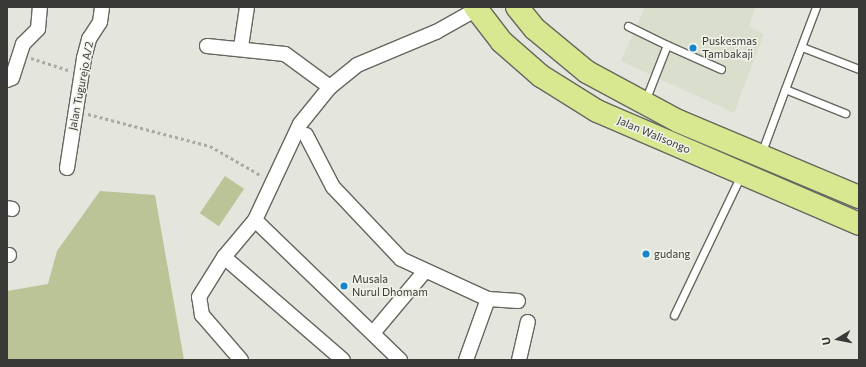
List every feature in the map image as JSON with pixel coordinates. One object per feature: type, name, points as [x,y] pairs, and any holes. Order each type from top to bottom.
[{"type":"highway","name":"Jalan Walisongo","points":[[517,7],[534,29],[587,72],[678,121],[859,198]]},
{"type":"highway","name":"Jalan Walisongo","points":[[476,8],[502,42],[541,76],[597,111],[859,224]]},
{"type":"street","points":[[9,79],[19,52],[38,29],[40,7]]},
{"type":"street","name":"Jalan Tugurejo A/2","points":[[67,168],[89,39],[100,22],[102,7]]},
{"type":"street","points":[[241,47],[247,7]]},
{"type":"street","points":[[241,360],[209,325],[198,301],[224,257],[255,220],[300,124],[330,87],[357,65],[436,32],[476,8]]},
{"type":"street","points":[[207,46],[241,47],[286,54],[330,87]]},
{"type":"street","points":[[306,135],[333,187],[376,236],[401,259],[488,299],[518,301]]},
{"type":"street","points":[[255,220],[400,360]]},
{"type":"street","points":[[224,257],[343,360]]},
{"type":"street","points":[[373,333],[425,271]]},
{"type":"street","points":[[466,360],[488,299]]},
{"type":"street","points":[[520,360],[528,322]]},
{"type":"lane","points":[[760,156],[802,48],[816,7]]},
{"type":"lane","points":[[628,26],[721,69]]},
{"type":"lane","points":[[644,103],[667,45]]},
{"type":"lane","points":[[802,48],[859,69]]},
{"type":"lane","points":[[786,89],[845,112]]},
{"type":"lane","points":[[674,315],[742,173]]},
{"type":"path","points":[[19,52],[82,74]]},
{"type":"path","points":[[76,110],[210,146],[272,183]]},
{"type":"shaded area","name":"Puskesmas Tambakaji","points":[[645,7],[755,7],[749,27],[764,34],[734,113],[621,61]]},
{"type":"green space","points":[[225,176],[244,189],[219,226],[200,213]]},
{"type":"green space","points":[[100,191],[155,195],[184,360],[7,360],[7,291],[48,284],[57,251]]},
{"type":"place","name":"Puskesmas Tambakaji","points":[[693,48]]},
{"type":"place","name":"gudang","points":[[646,254]]},
{"type":"place","name":"Musala Nurul Dhomam","points":[[344,286]]}]
